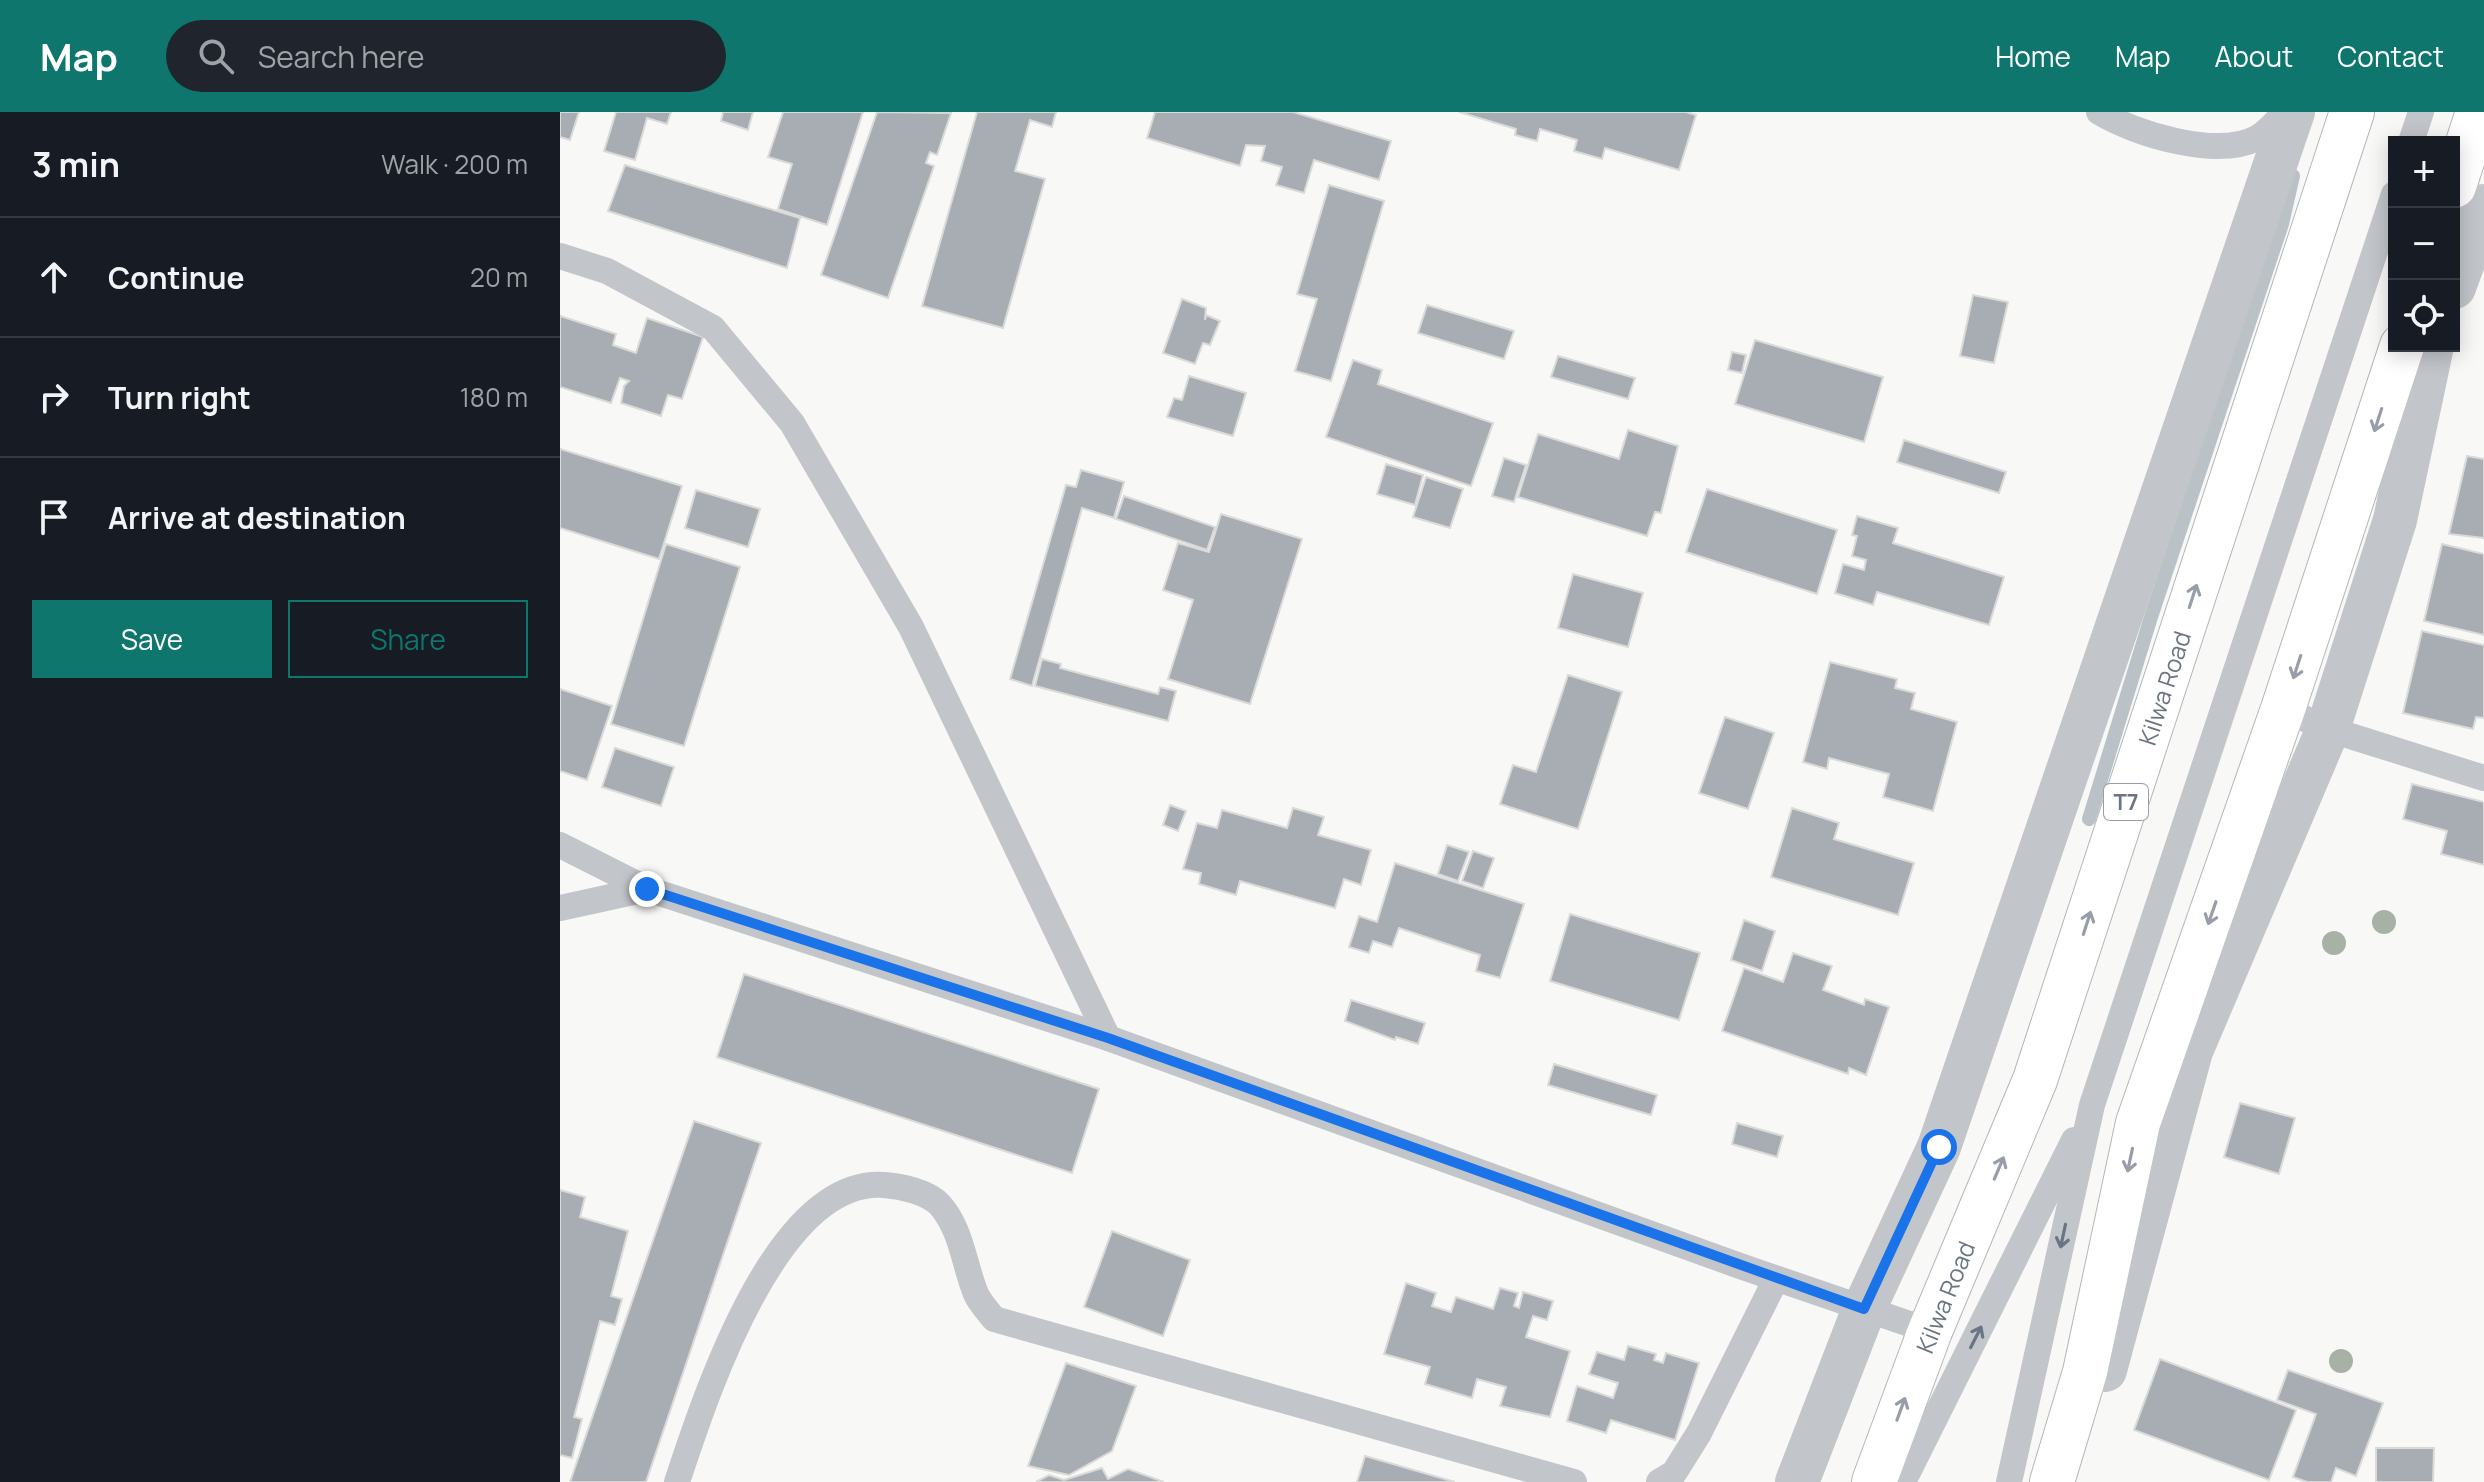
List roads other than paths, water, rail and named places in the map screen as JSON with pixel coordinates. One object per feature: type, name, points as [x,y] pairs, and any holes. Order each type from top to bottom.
[{"type":"highway","name":"Kilwa Road","points":[[1874,1482],[1930,1331],[2035,1080],[2352,112]]},
{"type":"highway","points":[[2460,168],[2478,112]]},
{"type":"highway","points":[[2052,1482],[2085,1372],[2138,1123],[2283,709],[2400,352]]},
{"type":"street","points":[[1797,1482],[1864,1309],[1939,1147],[2293,112]]},
{"type":"street","points":[[2457,280],[2484,206]]},
{"type":"street","points":[[2074,1482],[2191,1051],[2328,729],[2395,520],[2431,352]]},
{"type":"lane","points":[[2099,112],[2112,120],[2175,141],[2217,147],[2257,138],[2286,112]]},
{"type":"lane","points":[[2413,136],[2421,112]]},
{"type":"lane","points":[[2009,1482],[2092,1105],[2389,208]]},
{"type":"lane","points":[[560,256],[607,271],[713,328],[792,423],[911,627],[1108,1038]]},
{"type":"lane","points":[[2283,709],[2328,729],[2484,778]]},
{"type":"lane","points":[[560,845],[647,889],[1108,1038],[1776,1279],[1930,1331]]},
{"type":"lane","points":[[560,908],[647,889]]},
{"type":"lane","points":[[1903,1482],[2092,1105]]},
{"type":"lane","points":[[677,1482],[715,1371],[748,1300],[793,1233],[841,1193],[869,1184],[902,1186],[938,1203],[956,1230],[977,1297],[994,1319],[1574,1482]]},
{"type":"lane","points":[[1659,1482],[1674,1473],[1699,1433],[1776,1279]]},
{"type":"waterway","points":[[2089,819],[2151,617],[2282,224],[2293,176]]}]
